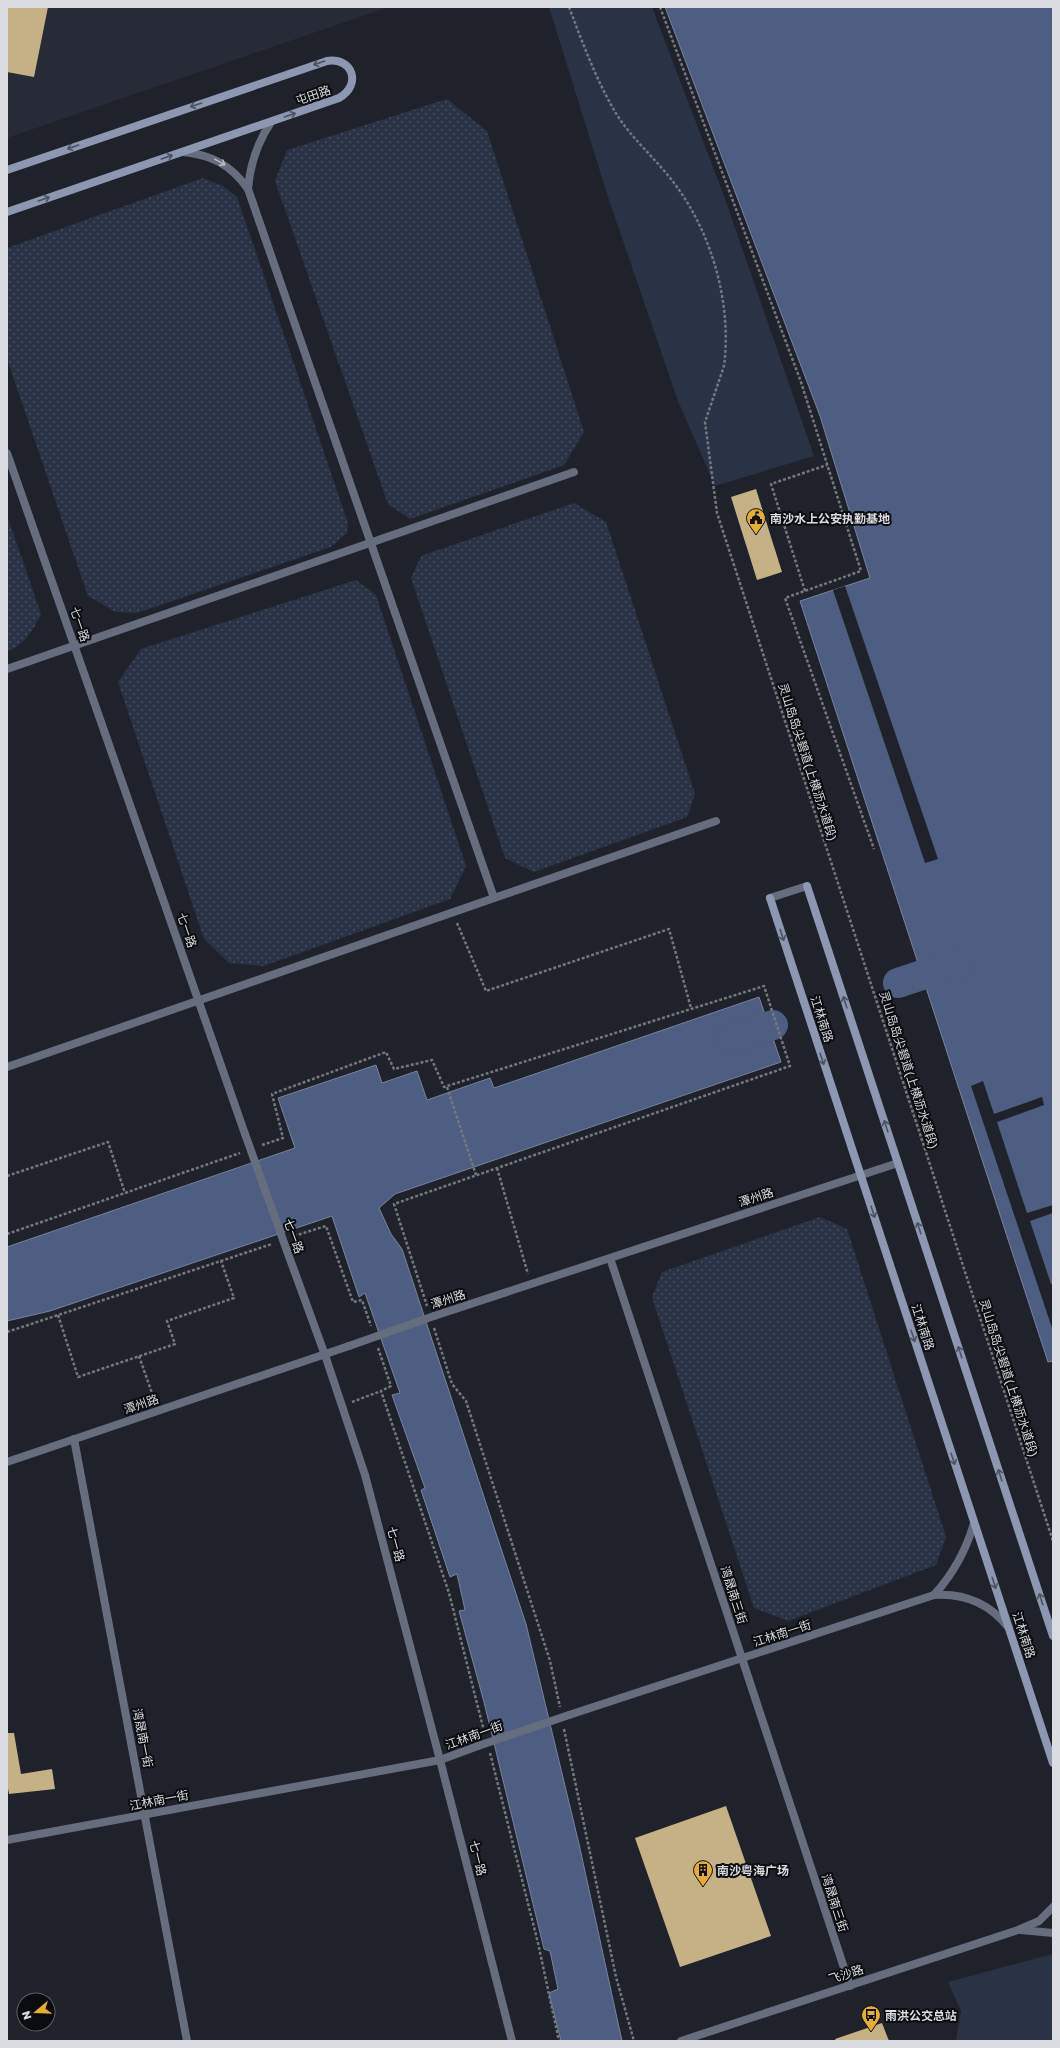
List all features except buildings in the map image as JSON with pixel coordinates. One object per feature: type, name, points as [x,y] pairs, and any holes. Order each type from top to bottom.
[{"type":"main road","name":"屯田路","points":[[7,170],[327,61],[334,60],[342,62],[348,67],[353,81],[351,88],[346,94],[271,122],[7,212]]},
{"type":"main road","points":[[807,886],[1053,1636]]},
{"type":"main road","name":"江林南路","points":[[770,898],[1053,1763]]},
{"type":"street","points":[[248,189],[254,154],[271,122]]},
{"type":"street","points":[[183,152],[199,153],[214,158],[239,176],[248,189],[494,898]]},
{"type":"street","name":"七一路","points":[[7,453],[245,1134],[325,1354],[365,1475],[512,2041]]},
{"type":"street","points":[[7,669],[574,472]]},
{"type":"street","points":[[7,1067],[716,821]]},
{"type":"street","points":[[770,898],[807,886]]},
{"type":"street","name":"潭州路","points":[[7,1462],[325,1354],[433,1320],[531,1284],[898,1163]]},
{"type":"street","name":"湾晟南三街","points":[[610,1258],[850,1986]]},
{"type":"street","name":"湾晟南一街","points":[[74,1439],[187,2041]]},
{"type":"street","points":[[934,1595],[955,1569],[970,1539],[974,1522]]},
{"type":"street","points":[[934,1595],[960,1596],[973,1599],[993,1611],[1009,1628]]},
{"type":"street","name":"江林南一街","points":[[7,1840],[440,1760],[565,1715],[742,1659],[934,1595]]},
{"type":"street","name":"飞沙路","points":[[681,2041],[1018,1930],[1039,1921],[1053,1907]]},
{"type":"street","points":[[1018,1930],[1053,1933]]},
{"type":"path","name":"灵山岛岛尖碧道(上横沥水道段)","points":[[569,7],[592,66],[618,116],[675,183],[697,220],[719,276],[726,330],[725,358],[724,366],[705,422],[717,513],[1053,1541]]},
{"type":"path","points":[[660,7],[802,382],[861,572],[785,598],[874,849]]},
{"type":"path","points":[[805,591],[771,484],[828,465]]},
{"type":"path","points":[[453,912],[486,991],[669,929],[692,1008]]},
{"type":"path","points":[[260,1146],[283,1138],[272,1094],[386,1052],[394,1070],[432,1060],[444,1087],[764,986],[790,1066],[394,1204],[428,1309]]},
{"type":"path","points":[[447,1086],[476,1175]]},
{"type":"path","points":[[7,1176],[108,1142],[125,1193]]},
{"type":"path","points":[[7,1234],[245,1151]]},
{"type":"path","points":[[497,1168],[531,1284]]},
{"type":"path","points":[[58,1315],[78,1377],[175,1344],[167,1321],[234,1298],[222,1261]]},
{"type":"path","points":[[433,1320],[452,1384],[466,1401],[550,1661],[565,1715]]},
{"type":"path","points":[[139,1356],[158,1411]]},
{"type":"path","points":[[342,1405],[381,1391]]},
{"type":"path","points":[[563,1723],[616,1976],[634,2041]]},
{"type":"shaded area","points":[[7,7],[389,7],[7,138]]},
{"type":"shaded area","points":[[549,7],[652,7],[724,196],[814,456],[715,486],[678,401],[609,200]]},
{"type":"shaded area","points":[[447,99],[487,131],[584,432],[564,465],[410,519],[388,504],[275,181],[287,150]]},
{"type":"shaded area","points":[[203,178],[223,186],[237,197],[348,523],[347,533],[331,547],[137,613],[116,612],[88,596],[7,359],[7,248]]},
{"type":"shaded area","points":[[574,503],[606,522],[695,794],[687,817],[534,872],[505,858],[411,578],[421,556]]},
{"type":"shaded area","points":[[7,515],[41,614],[24,641],[7,651]]},
{"type":"shaded area","points":[[356,580],[376,595],[466,866],[450,899],[264,966],[229,963],[204,939],[118,682],[141,649]]},
{"type":"shaded area","points":[[820,1217],[847,1229],[946,1537],[936,1565],[788,1621],[754,1608],[652,1297],[662,1272]]},
{"type":"shaded area","points":[[1053,1954],[1053,2041],[956,2041],[961,2011],[948,1982]]},
{"type":"water","points":[[665,7],[1053,7],[1053,1361],[1048,1362],[800,601],[870,578],[820,416]]},
{"type":"water","points":[[759,997],[781,1062],[395,1194],[379,1208],[391,1234],[402,1249],[526,1624],[579,1844],[622,2041],[561,2041],[549,1993],[558,1989],[550,1951],[544,1949],[484,1702],[459,1611],[465,1610],[457,1574],[450,1577],[421,1490],[425,1488],[392,1395],[400,1393],[365,1293],[359,1297],[332,1216],[50,1311],[7,1321],[7,1247],[295,1148],[278,1098],[376,1065],[382,1083],[417,1071],[427,1100],[490,1078],[494,1088]]},
{"type":"pier","points":[[845,586],[938,859],[925,863],[833,590]]},
{"type":"pier","points":[[983,1081],[994,1114],[1042,1097],[1044,1105],[997,1122],[1027,1213],[1053,1205],[1053,1213],[1030,1221],[1051,1284],[1053,1284],[1053,1331],[971,1086]]},
{"type":"waterway","points":[[898,983],[961,962]]},
{"type":"waterway","points":[[730,1039],[773,1025]]},
{"type":"place","name":"南沙水上公安执勤基地","points":[[756,535]]},
{"type":"place","name":"南沙粤海广场","points":[[703,1887]]},
{"type":"place","name":"雨洪公交总站","points":[[871,2032]]}]
